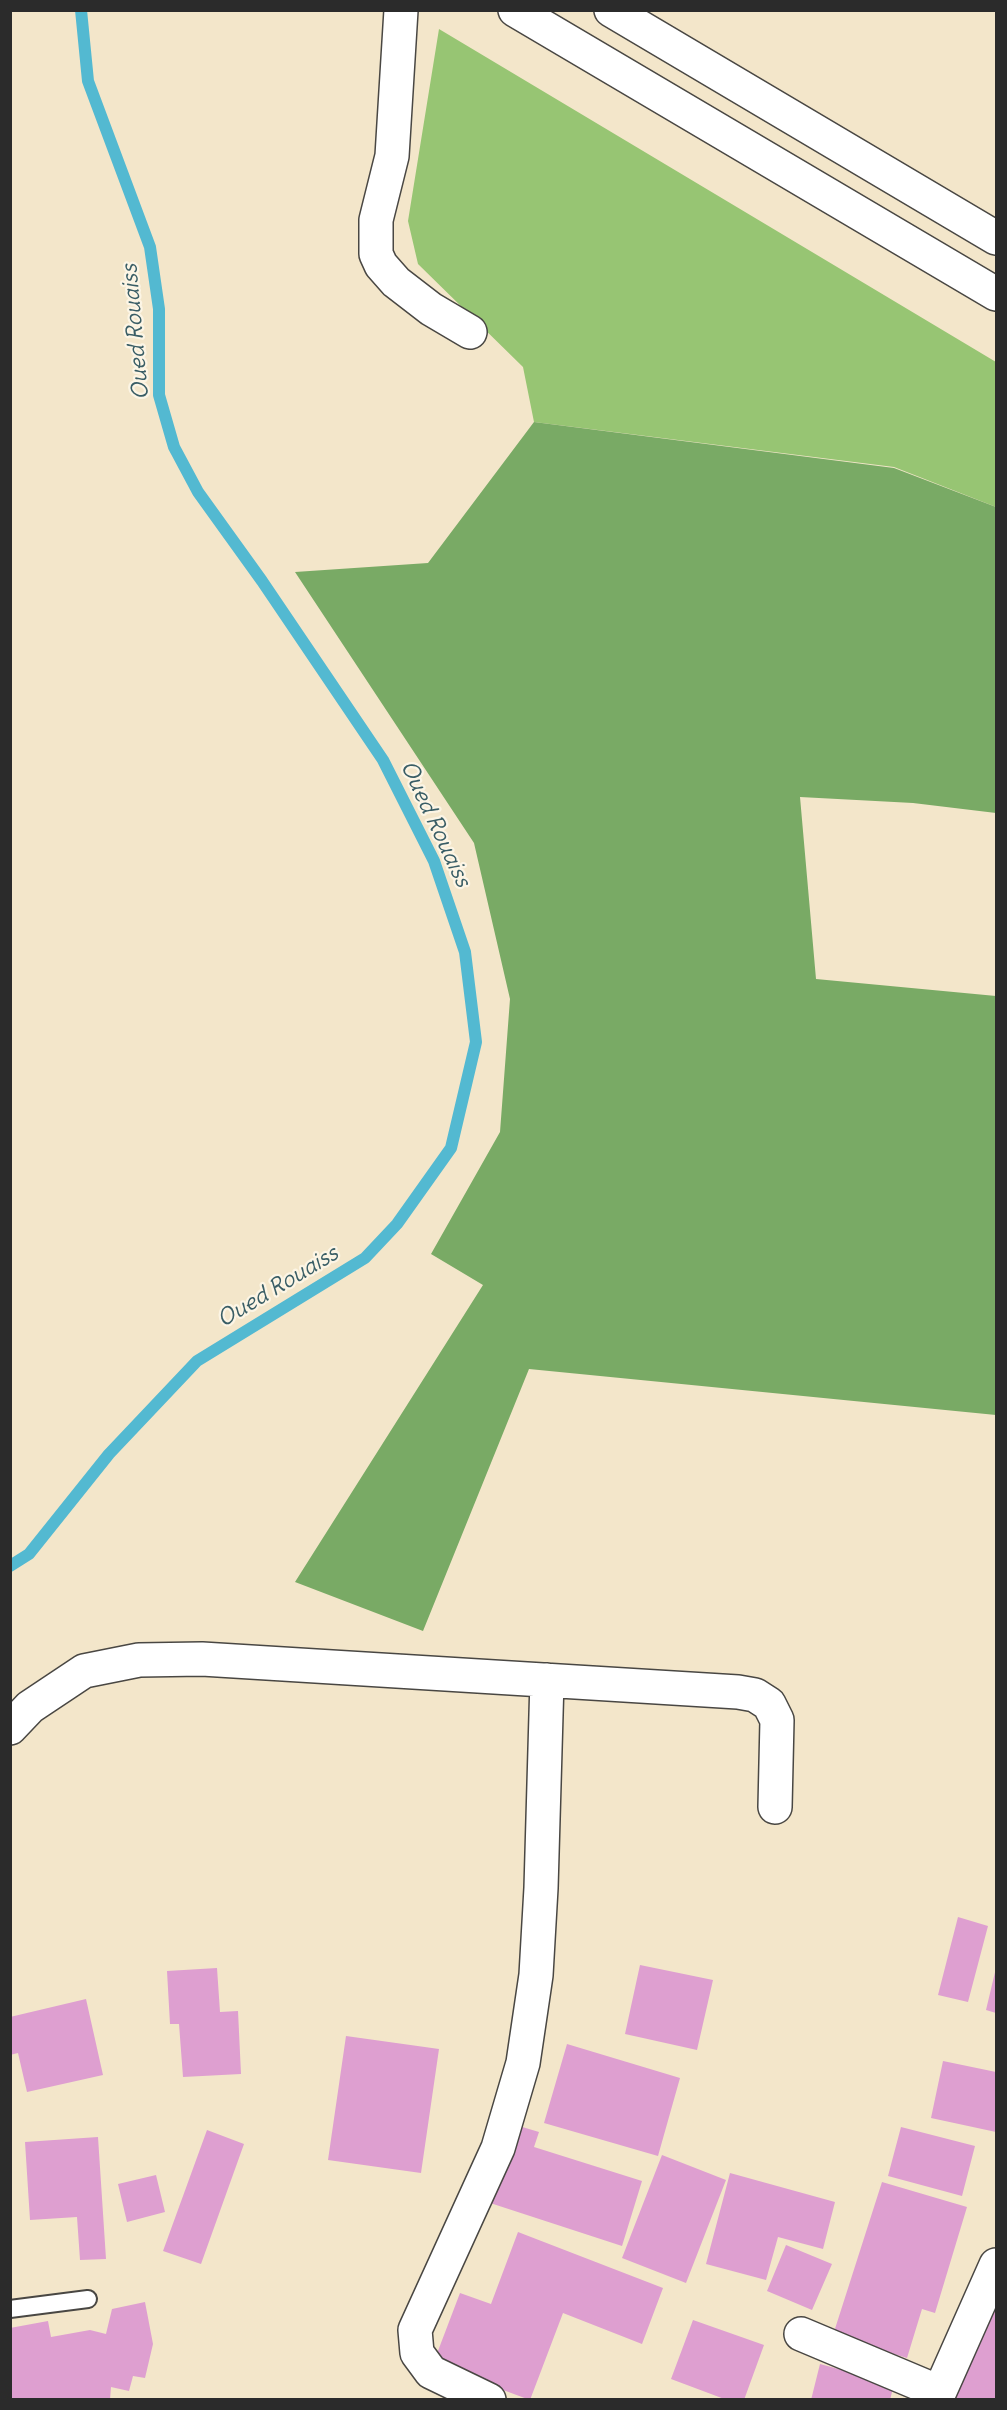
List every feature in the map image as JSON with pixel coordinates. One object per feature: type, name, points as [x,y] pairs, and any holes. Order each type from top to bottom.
[{"type":"main road","points":[[401,10],[392,156],[376,220],[376,254],[396,282],[431,309],[470,332]]},
{"type":"main road","points":[[515,10],[996,294]]},
{"type":"main road","points":[[611,10],[996,238]]},
{"type":"main road","points":[[10,1728],[30,1707],[84,1671],[139,1660],[202,1659],[755,1695],[769,1704],[777,1720],[775,1807]]},
{"type":"main road","points":[[489,2400],[431,2372],[417,2354],[415,2330],[498,2148],[523,2063],[536,1975],[542,1888],[547,1680]]},
{"type":"main road","points":[[801,2334],[937,2396],[996,2265]]},
{"type":"lane","points":[[10,2309],[88,2299]]},
{"type":"green space","points":[[439,29],[996,362],[996,507],[894,467],[534,422],[523,367],[418,264],[408,221]]},
{"type":"green space","points":[[534,422],[894,468],[996,507],[996,813],[913,803],[800,797],[816,979],[996,996],[996,1415],[529,1369],[423,1631],[295,1582],[483,1285],[431,1254],[500,1132],[510,999],[474,843],[295,572],[428,563]]},
{"type":"building","points":[[958,1917],[988,1926],[968,2002],[938,1995]]},
{"type":"building","points":[[640,1965],[713,1980],[697,2050],[625,2034]]},
{"type":"building","points":[[217,1968],[220,2012],[238,2011],[241,2074],[183,2077],[179,2024],[170,2024],[167,1971]]},
{"type":"building","points":[[996,1968],[996,2013],[986,2010]]},
{"type":"building","points":[[86,1999],[103,2075],[27,2092],[18,2053],[10,2055],[10,2017]]},
{"type":"building","points":[[346,2036],[439,2049],[421,2173],[328,2160]]},
{"type":"building","points":[[567,2044],[680,2078],[658,2156],[544,2123]]},
{"type":"building","points":[[943,2061],[996,2072],[996,2132],[931,2118]]},
{"type":"building","points":[[509,2123],[539,2132],[534,2147],[642,2181],[622,2246],[484,2201]]},
{"type":"building","points":[[901,2127],[975,2146],[962,2196],[888,2176]]},
{"type":"building","points":[[207,2130],[244,2144],[201,2264],[163,2251]]},
{"type":"building","points":[[98,2137],[106,2259],[80,2260],[77,2217],[30,2220],[25,2142]]},
{"type":"building","points":[[662,2155],[726,2180],[686,2283],[622,2258]]},
{"type":"building","points":[[730,2173],[835,2202],[823,2249],[778,2237],[766,2280],[706,2264]]},
{"type":"building","points":[[156,2175],[165,2212],[127,2222],[118,2184]]},
{"type":"building","points":[[882,2182],[967,2207],[935,2313],[922,2309],[907,2358],[833,2335]]},
{"type":"building","points":[[518,2232],[663,2288],[642,2344],[563,2313],[530,2400],[433,2364],[460,2293],[491,2304]]},
{"type":"building","points":[[786,2245],[832,2264],[812,2310],[767,2291]]},
{"type":"building","points":[[996,2277],[996,2400],[947,2400]]},
{"type":"building","points":[[145,2302],[153,2344],[145,2378],[133,2376],[129,2391],[111,2387],[110,2400],[10,2400],[10,2328],[48,2321],[51,2337],[90,2330],[106,2334],[112,2309]]},
{"type":"building","points":[[693,2320],[764,2345],[744,2400],[727,2400],[671,2379]]},
{"type":"building","points":[[820,2364],[894,2384],[890,2400],[811,2400]]},
{"type":"waterway","name":"Oued Rouaiss","points":[[10,1566],[29,1554],[109,1454],[197,1361],[365,1258],[397,1224],[451,1148],[476,1042],[465,952],[434,861],[383,760],[262,581],[198,492],[174,447],[159,395],[159,309],[150,247],[88,81],[81,10]]}]
